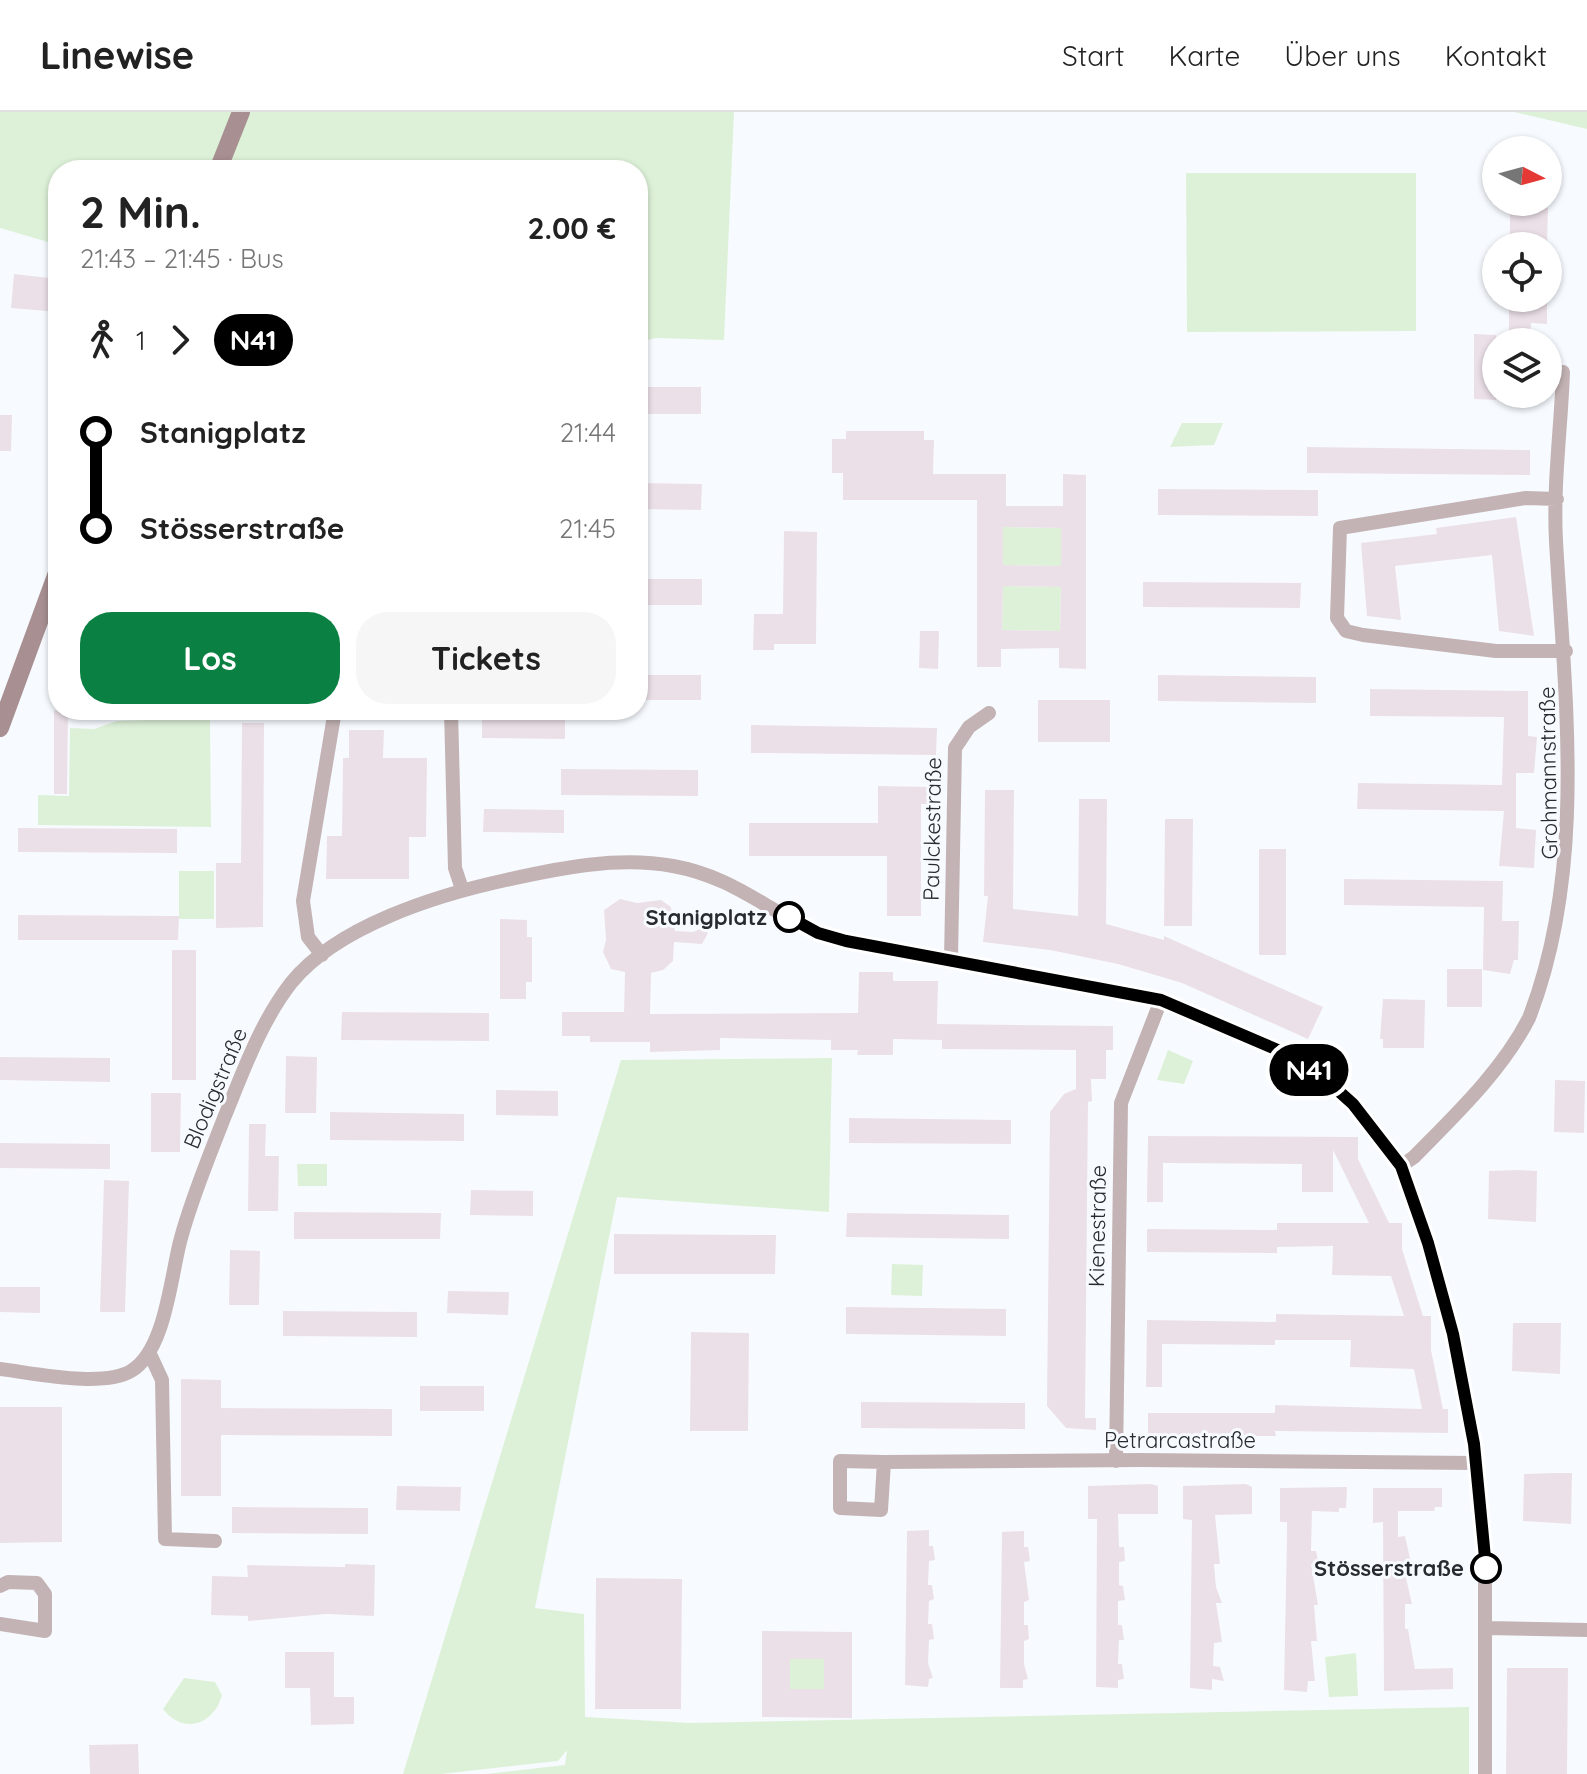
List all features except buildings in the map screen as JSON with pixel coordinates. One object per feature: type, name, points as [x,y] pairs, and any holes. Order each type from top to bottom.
[{"type":"main road","points":[[222,160],[241,112]]},
{"type":"main road","points":[[0,728],[48,597]]},
{"type":"street","name":"Grohmannstraße","points":[[1401,1166],[1414,1157],[1495,1067],[1527,1022],[1557,946],[1572,868],[1573,791],[1566,651],[1556,540],[1563,372]]},
{"type":"street","points":[[1557,499],[1526,498],[1340,528],[1337,618],[1346,631],[1363,635],[1496,651],[1566,651]]},
{"type":"street","name":"Paulckestraße","points":[[951,959],[955,748],[969,727],[989,713]]},
{"type":"street","points":[[322,955],[308,937],[303,901],[333,720]]},
{"type":"street","points":[[451,720],[455,868],[462,889]]},
{"type":"street","name":"Blodigstraße","points":[[149,1352],[167,1304],[181,1237],[253,1045],[290,985],[322,955],[382,920],[431,898],[462,889],[567,869],[640,862],[704,873],[746,891],[818,933],[951,959]]},
{"type":"street","points":[[951,959],[1161,1000],[1280,1051],[1333,1086],[1370,1123],[1401,1166],[1428,1243],[1453,1334],[1476,1463],[1485,1547],[1485,1774]]},
{"type":"street","name":"Kienestraße","points":[[1116,1461],[1121,1103],[1161,1000]]},
{"type":"street","points":[[0,1369],[114,1378],[134,1370],[149,1352],[162,1380],[165,1539],[215,1541]]},
{"type":"street","name":"Petrarcastraße","points":[[884,1462],[881,1510],[840,1508],[840,1461],[1476,1463]]},
{"type":"street","points":[[0,1586],[8,1582],[37,1583],[45,1594],[45,1631],[0,1624]]},
{"type":"street","points":[[1486,1628],[1587,1630]]},
{"type":"green space","points":[[0,112],[734,112],[724,340],[648,340],[648,160],[48,160],[48,242],[0,228]]},
{"type":"green space","points":[[1514,112],[1587,112],[1587,129]]},
{"type":"green space","points":[[1186,173],[1416,173],[1416,331],[1187,332]]},
{"type":"green space","points":[[1182,423],[1223,423],[1214,445],[1170,447]]},
{"type":"green space","points":[[1003,527],[1061,528],[1061,566],[1003,565]]},
{"type":"green space","points":[[1003,586],[1061,587],[1060,631],[1002,630]]},
{"type":"green space","points":[[210,720],[211,827],[38,825],[38,795],[69,796],[70,728],[94,729],[117,721]]},
{"type":"green space","points":[[179,871],[214,871],[214,919],[179,919]]},
{"type":"green space","points":[[1168,1050],[1193,1061],[1184,1084],[1157,1080]]},
{"type":"green space","points":[[832,1058],[829,1212],[617,1197],[535,1608],[584,1614],[585,1717],[691,1723],[1469,1707],[1469,1774],[486,1774],[565,1765],[567,1750],[558,1761],[441,1774],[403,1774],[621,1060]]},
{"type":"green space","points":[[297,1164],[327,1164],[327,1186],[298,1186]]},
{"type":"green space","points":[[892,1264],[923,1265],[922,1296],[891,1295]]},
{"type":"green space","points":[[1356,1653],[1358,1696],[1329,1697],[1325,1657]]},
{"type":"green space","points":[[790,1659],[824,1659],[824,1689],[790,1689]]},
{"type":"green space","points":[[184,1678],[215,1682],[222,1695],[212,1714],[197,1723],[180,1722],[163,1709]]},
{"type":"bus line","name":"N41","points":[[789,917],[818,933],[846,941],[1110,987],[1161,1000],[1280,1051],[1333,1086],[1353,1104],[1401,1166],[1428,1243],[1453,1334],[1474,1444],[1486,1568]]},
{"type":"place","name":"Stanigplatz","points":[[789,917]]},
{"type":"place","name":"Stösserstraße","points":[[1486,1568]]}]
